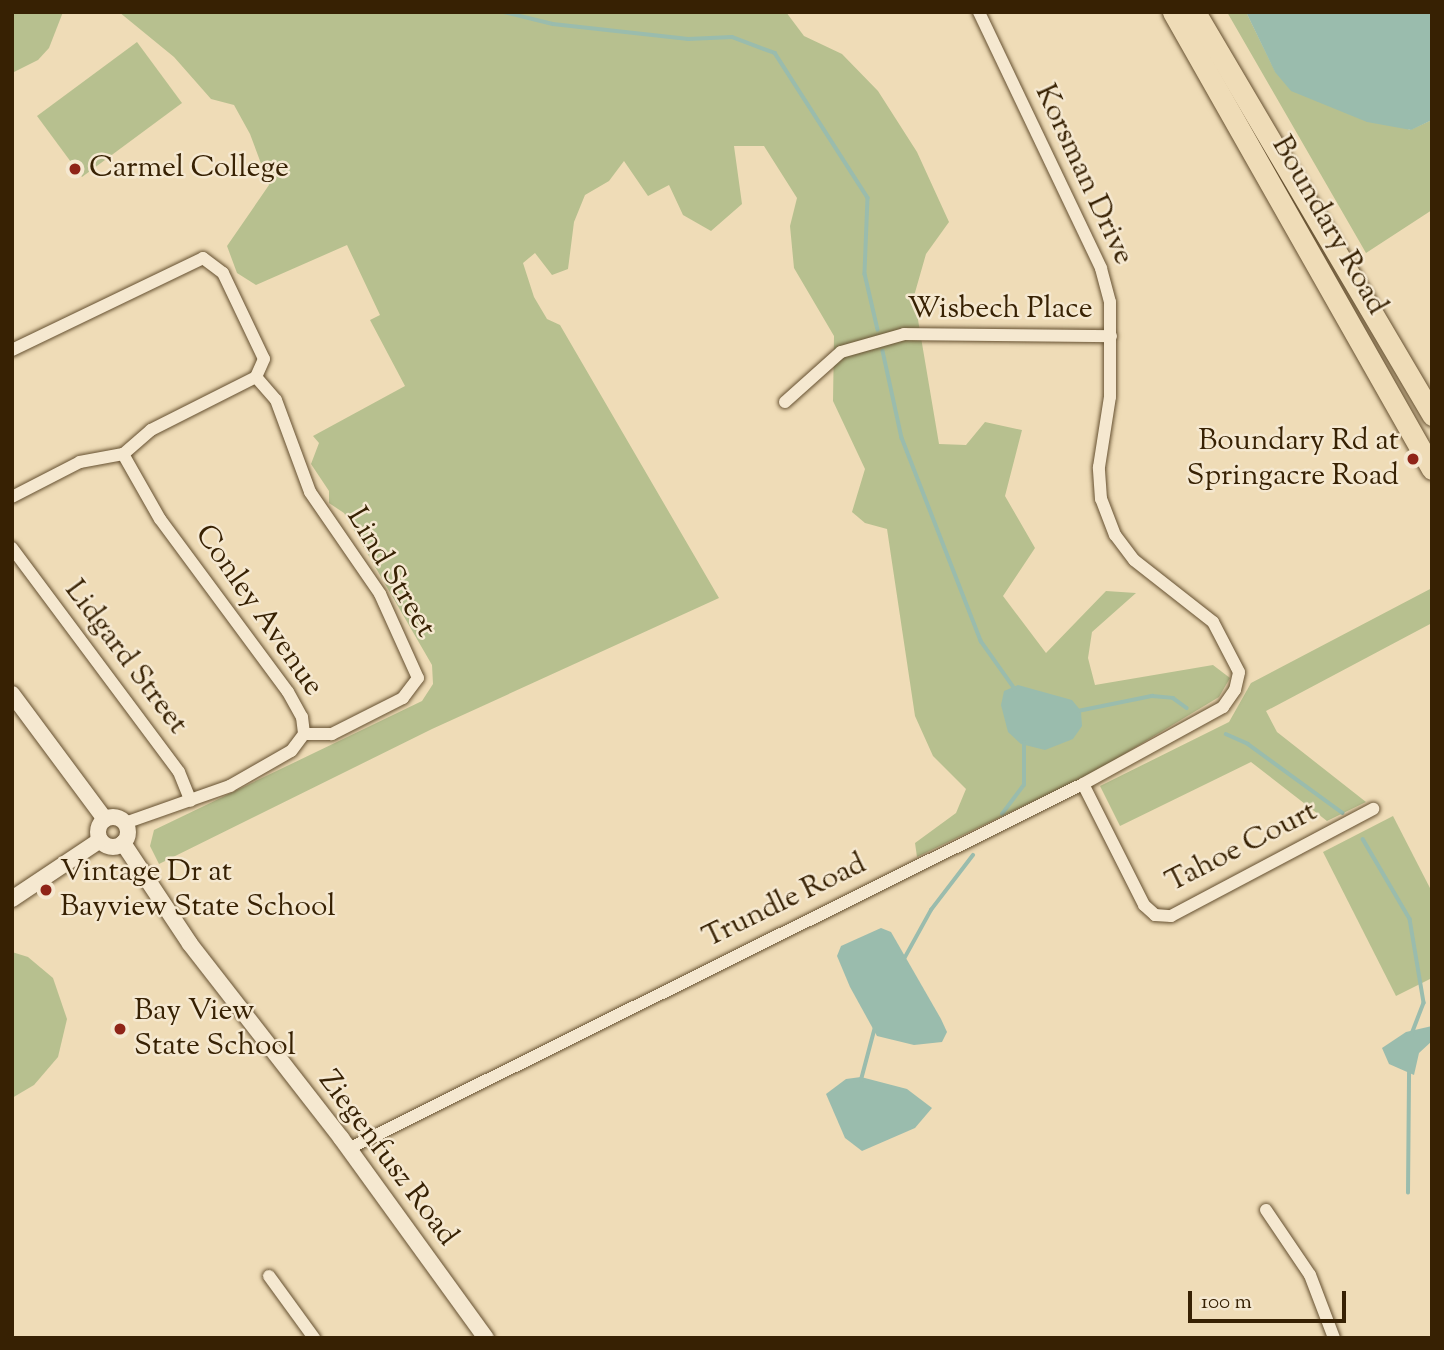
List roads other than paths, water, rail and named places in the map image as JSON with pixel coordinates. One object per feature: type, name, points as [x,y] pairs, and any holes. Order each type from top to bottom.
[{"type":"highway","name":"Boundary Road","points":[[1173,12],[1432,469]]},
{"type":"highway","name":"Boundary Road","points":[[1195,12],[1432,415]]},
{"type":"street","name":"Korsman Drive","points":[[979,12],[1101,268],[1111,336],[1111,397],[1099,467],[1101,499],[1115,535],[1135,559],[1213,622],[1239,672],[1235,690]]},
{"type":"street","points":[[12,350],[203,258],[223,273],[264,359],[256,377],[151,429],[123,454],[80,462],[12,497]]},
{"type":"street","name":"Wisbech Place","points":[[785,402],[841,352],[904,334],[1111,336]]},
{"type":"street","name":"Lind Street","points":[[256,377],[276,400],[310,492],[380,594],[418,678],[403,698],[332,734],[304,734]]},
{"type":"street","name":"Conley Avenue","points":[[123,454],[160,519],[288,692],[302,717],[304,734],[290,751],[191,801],[125,823]]},
{"type":"street","name":"Lidgard Street","points":[[12,548],[179,772],[191,801]]},
{"type":"street","name":"Trundle Road","points":[[348,1149],[1083,784],[1223,707],[1235,690]]},
{"type":"street","points":[[12,694],[105,819],[125,823],[123,843],[111,847],[100,840],[98,827],[105,819]]},
{"type":"street","name":"Tahoe Court","points":[[1083,784],[1144,905],[1156,915],[1171,916],[1373,809]]},
{"type":"street","points":[[12,899],[100,840]]},
{"type":"street","name":"Ziegenfusz Road","points":[[123,843],[190,944],[348,1149],[486,1338]]},
{"type":"street","points":[[1266,1210],[1310,1275],[1334,1338]]},
{"type":"street","points":[[269,1276],[314,1338]]},
{"type":"waterway","points":[[504,12],[553,24],[688,39],[732,37],[775,53],[868,198],[865,274],[878,330]]},
{"type":"waterway","points":[[883,351],[902,438],[981,641],[1015,689]]},
{"type":"waterway","points":[[1078,711],[1152,696],[1173,698],[1187,708]]},
{"type":"waterway","points":[[1226,734],[1248,744],[1343,813]]},
{"type":"waterway","points":[[1002,814],[1024,785],[1024,743]]},
{"type":"waterway","points":[[1363,839],[1410,919],[1424,1003],[1412,1034]]},
{"type":"waterway","points":[[904,959],[931,910],[973,855]]},
{"type":"waterway","points":[[861,1080],[875,1027]]},
{"type":"waterway","points":[[1408,1193],[1409,1073]]},
{"type":"place","name":"Carmel College","points":[[75,169]]},
{"type":"place","name":"Boundary Rd at Springacre Road","points":[[1413,459]]},
{"type":"place","name":"Vintage Dr at Bayview State School","points":[[46,890]]},
{"type":"place","name":"Bay View State School","points":[[120,1029]]}]
